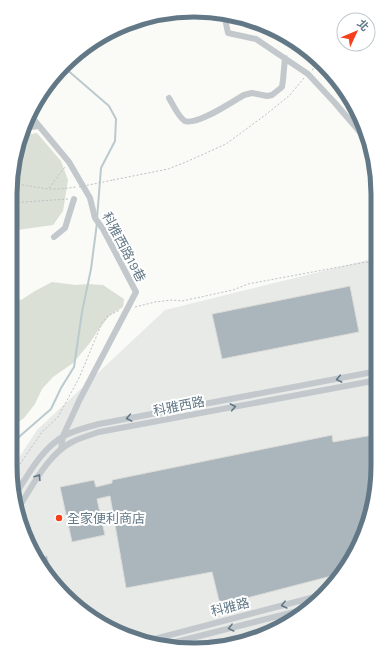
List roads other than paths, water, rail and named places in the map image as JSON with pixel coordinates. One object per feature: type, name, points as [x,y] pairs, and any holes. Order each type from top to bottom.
[{"type":"street","points":[[225,20],[228,32],[256,39],[308,74],[360,132]]},
{"type":"street","points":[[169,98],[185,121],[200,120],[244,95],[252,93],[267,96],[272,95],[282,87],[285,58]]},
{"type":"street","name":"科雅西路19巷","points":[[33,119],[69,162],[90,198],[95,218],[103,229],[136,292],[79,402],[63,436],[61,449]]},
{"type":"street","points":[[30,127],[39,126]]},
{"type":"street","points":[[54,237],[65,228],[74,199]]},
{"type":"street","name":"科雅西路","points":[[19,489],[34,465],[51,445],[63,436],[83,428],[371,372]]},
{"type":"street","name":"科雅西路","points":[[21,504],[42,470],[61,449],[72,442],[99,432],[371,381]]},
{"type":"street","name":"科雅路","points":[[155,639],[313,597]]},
{"type":"street","name":"科雅路","points":[[176,642],[293,612]]},
{"type":"waterway","points":[[68,70],[109,106],[116,119],[115,141],[101,168],[97,219]]},
{"type":"waterway","points":[[17,439],[51,409],[61,388],[74,367],[82,312],[91,269],[97,223]]},
{"type":"place","name":"全家便利商店","points":[[59,518]]}]
